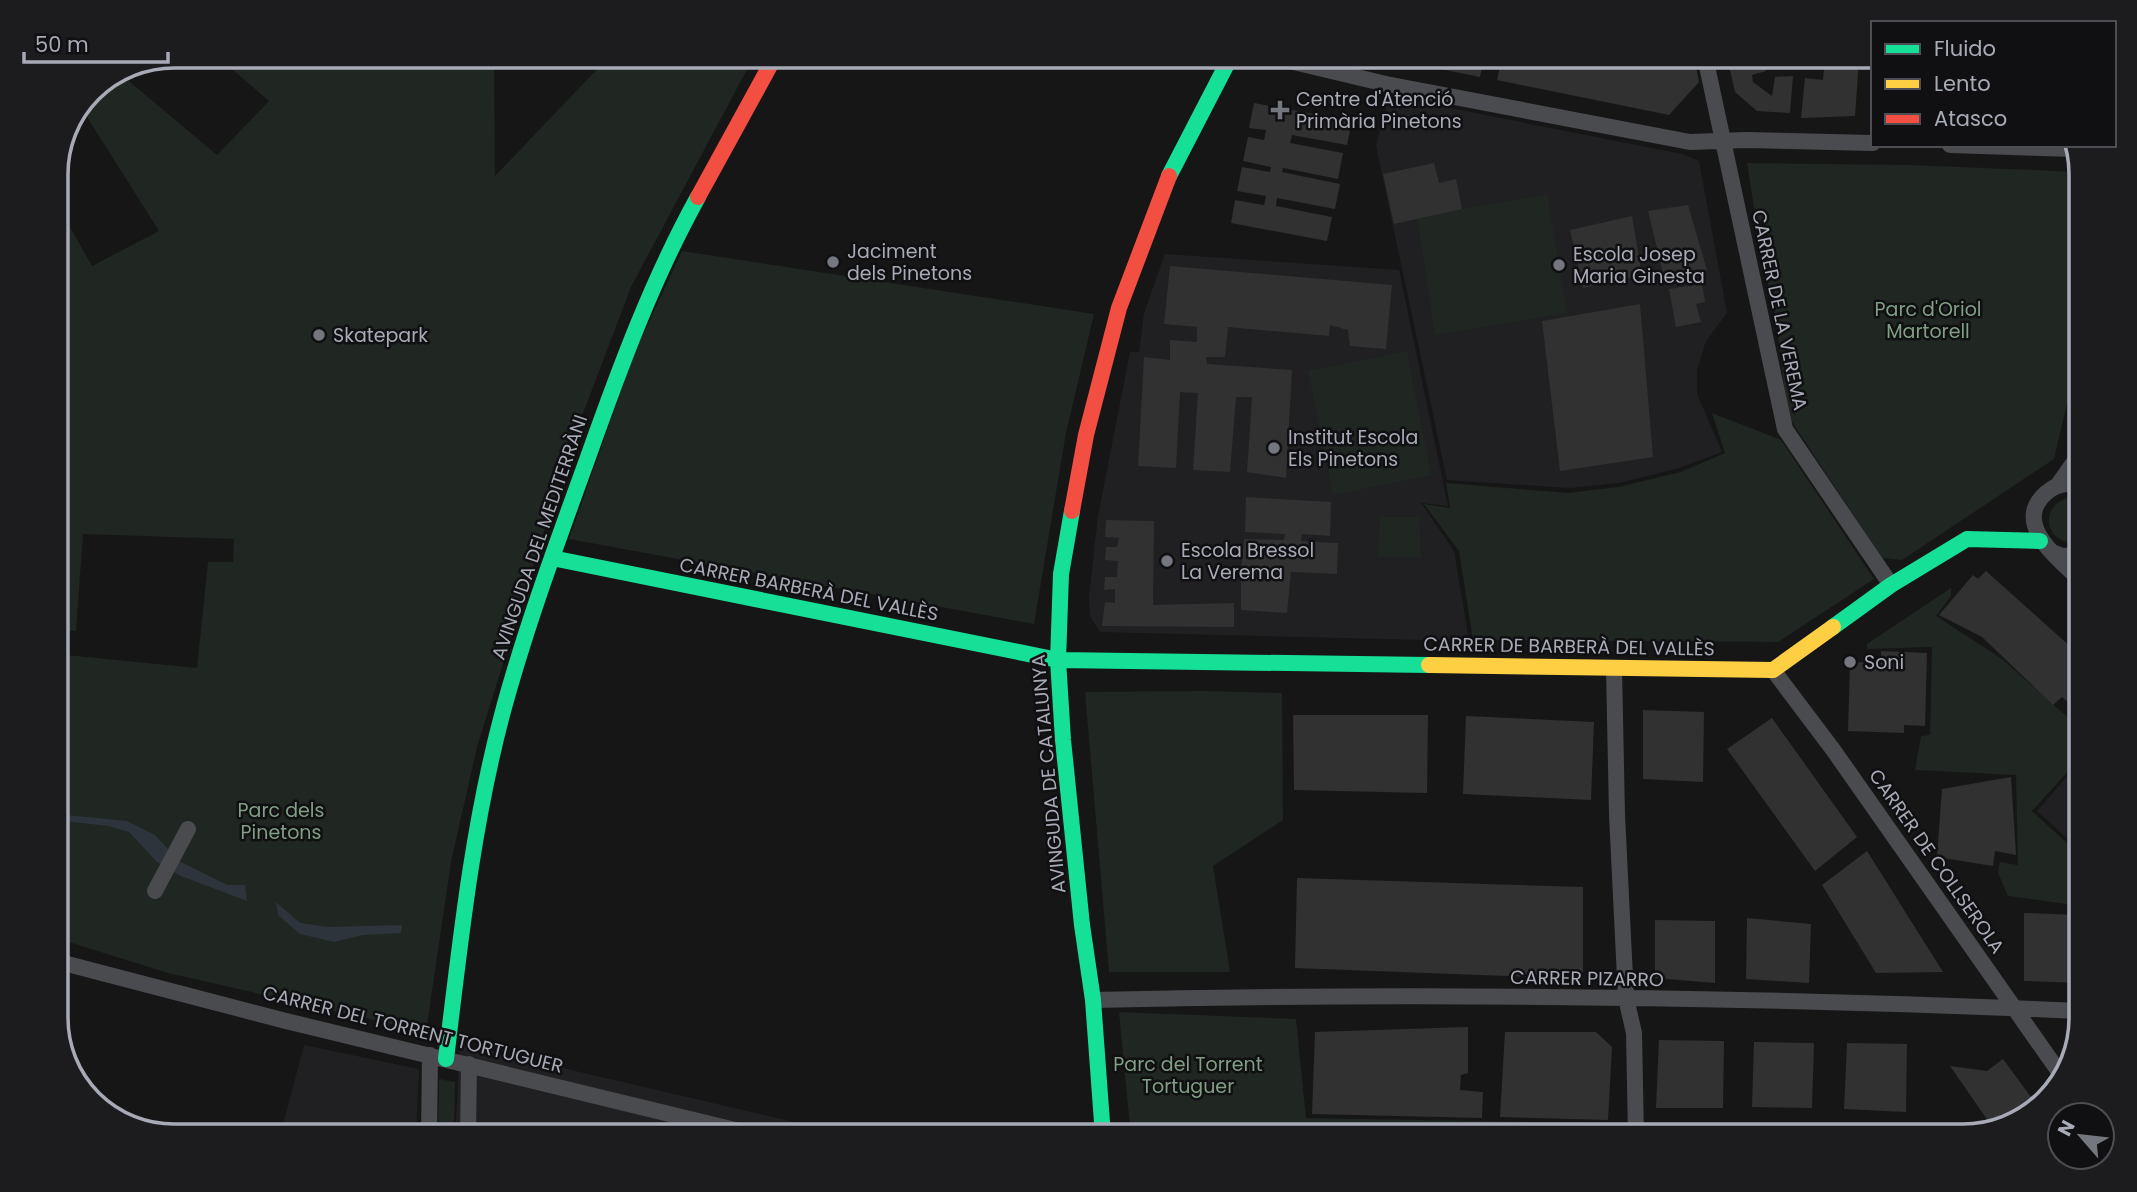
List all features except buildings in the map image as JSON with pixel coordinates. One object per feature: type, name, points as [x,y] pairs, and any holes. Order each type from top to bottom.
[{"type":"street","name":"AVINGUDA DEL MEDITERRÀNI","points":[[446,1059],[479,814],[502,714],[552,558],[632,336],[681,227],[769,68]]},
{"type":"street","name":"AVINGUDA DE CATALUNYA","points":[[1102,1124],[1093,1000],[1082,925],[1063,740],[1058,660],[1061,574],[1086,435],[1119,308],[1167,181],[1225,68]]},
{"type":"street","points":[[1318,68],[1386,84],[1690,142],[1871,143]]},
{"type":"street","name":"CARRER DE LA VEREMA","points":[[1707,68],[1785,429],[1891,585]]},
{"type":"street","points":[[2012,147],[2066,149]]},
{"type":"street","points":[[2057,486],[2069,469]]},
{"type":"street","points":[[2069,483],[2057,486],[2044,495],[2035,509],[2034,525],[2040,541],[2069,569]]},
{"type":"street","points":[[1773,670],[1891,585],[1967,539],[2040,541]]},
{"type":"street","points":[[2052,552],[2069,556]]},
{"type":"street","name":"CARRER BARBERÀ DEL VALLÈS","points":[[552,558],[1058,660]]},
{"type":"street","name":"CARRER DE BARBERÀ DEL VALLÈS","points":[[1058,660],[1773,670]]},
{"type":"street","points":[[1614,668],[1617,815],[1626,998],[1634,1033],[1636,1124]]},
{"type":"street","name":"CARRER DE COLLSEROLA","points":[[1773,670],[1834,751],[2056,1068]]},
{"type":"street","points":[[155,891],[188,829]]},
{"type":"street","name":"CARRER DEL TORRENT TORTUGUER","points":[[68,964],[286,1021],[712,1124]]},
{"type":"street","name":"CARRER PIZARRO","points":[[1093,1000],[1228,996],[1626,998],[2069,1010]]},
{"type":"street","points":[[429,1124],[430,1055]]},
{"type":"street","points":[[468,1124],[470,1064]]},
{"type":"shaded area","name":"Escola Josep Maria Ginesta","points":[[1389,96],[1682,154],[1699,161],[1727,313],[1706,341],[1697,370],[1697,394],[1722,452],[1679,468],[1619,483],[1570,488],[1447,480],[1376,146]]},
{"type":"shaded area","name":"Institut Escola Els Pinetons","points":[[1165,254],[1399,270],[1448,506],[1421,503],[1454,551],[1469,641],[1100,632],[1090,616],[1089,597],[1098,516],[1130,352],[1139,352],[1144,313]]},
{"type":"shaded area","points":[[2069,775],[2069,840],[2037,811]]},
{"type":"shaded area","points":[[68,815],[127,821],[155,835],[179,861],[227,885],[245,885],[247,901],[181,876],[157,862],[129,832],[108,826],[68,821]]},
{"type":"shaded area","points":[[276,902],[300,923],[329,927],[402,925],[401,933],[363,935],[334,942],[300,934],[278,915]]},
{"type":"shaded area","points":[[460,1044],[803,1124],[456,1124]]},
{"type":"shaded area","points":[[304,1045],[419,1069],[417,1124],[283,1124]]},
{"type":"green space","name":"Parc dels Pinetons","points":[[231,68],[494,68],[495,176],[598,68],[748,68],[631,287],[571,445],[477,747],[451,862],[426,1032],[168,973],[68,942],[68,655],[197,668],[208,562],[233,562],[234,539],[83,534],[76,631],[68,631],[68,223],[92,266],[159,231],[86,116],[104,94],[127,79],[217,155],[269,101]]},
{"type":"green space","name":"Parc d'Oriol Martorell","points":[[1747,163],[1911,165],[2069,172],[2069,395],[2054,459],[1902,560],[1882,558],[1788,416],[1773,298],[1765,277]]},
{"type":"green space","points":[[1547,194],[1567,313],[1435,335],[1417,217]]},
{"type":"green space","points":[[682,251],[1094,314],[1066,433],[1034,624],[569,539],[634,354]]},
{"type":"green space","points":[[1407,351],[1431,475],[1333,495],[1308,371]]},
{"type":"green space","points":[[1712,413],[1781,440],[1874,579],[1778,642],[1473,640],[1459,551],[1424,504],[1450,508],[1446,483],[1568,493],[1618,487],[1681,472],[1725,453]]},
{"type":"green space","points":[[2069,498],[2069,542],[2061,540],[2050,527],[2051,511],[2057,503]]},
{"type":"green space","points":[[1380,517],[1419,517],[1421,558],[1378,557]]},
{"type":"green space","points":[[1951,588],[1951,596],[1936,616],[2002,659],[2069,718],[2069,770],[2032,811],[2069,845],[2069,904],[2008,896],[1998,873],[2000,862],[2018,865],[2016,775],[1915,770],[1921,736],[1930,735],[1932,647],[1867,649],[1867,644]]},
{"type":"green space","points":[[1085,692],[1282,693],[1283,820],[1213,866],[1230,972],[1109,972]]},
{"type":"green space","name":"Parc del Torrent Tortuguer","points":[[1119,1012],[1296,1019],[1306,1118],[1649,1124],[1130,1124]]},
{"type":"green space","points":[[439,1079],[455,1082],[454,1124],[438,1124]]},
{"type":"traffic: fast","points":[[1169,176],[1225,68]]},
{"type":"traffic: fast","points":[[446,1059],[475,843],[511,683],[553,554],[624,359],[666,260],[698,197]]},
{"type":"traffic: fast","points":[[1072,511],[1061,574],[1058,660],[1063,740],[1082,925],[1093,1000],[1102,1124]]},
{"type":"traffic: fast","points":[[1833,627],[1891,585],[1967,539],[2040,541]]},
{"type":"traffic: fast","points":[[552,558],[1058,660],[1429,665]]},
{"type":"traffic: slow","points":[[1429,665],[1773,670],[1833,627]]},
{"type":"traffic: jam","points":[[698,197],[769,68]]},
{"type":"traffic: jam","points":[[1072,511],[1086,435],[1119,308],[1169,176]]},
{"type":"place","name":"Centre d'Atenció Primària Pinetons","points":[[1280,110]]},
{"type":"place","name":"Jaciment dels Pinetons","points":[[833,262]]},
{"type":"place","name":"Escola Josep Maria Ginesta","points":[[1559,265]]},
{"type":"place","name":"Skatepark","points":[[319,335]]},
{"type":"place","name":"Institut Escola Els Pinetons","points":[[1274,448]]},
{"type":"place","name":"Escola Bressol La Verema","points":[[1167,561]]},
{"type":"place","name":"Soni","points":[[1850,662]]}]
